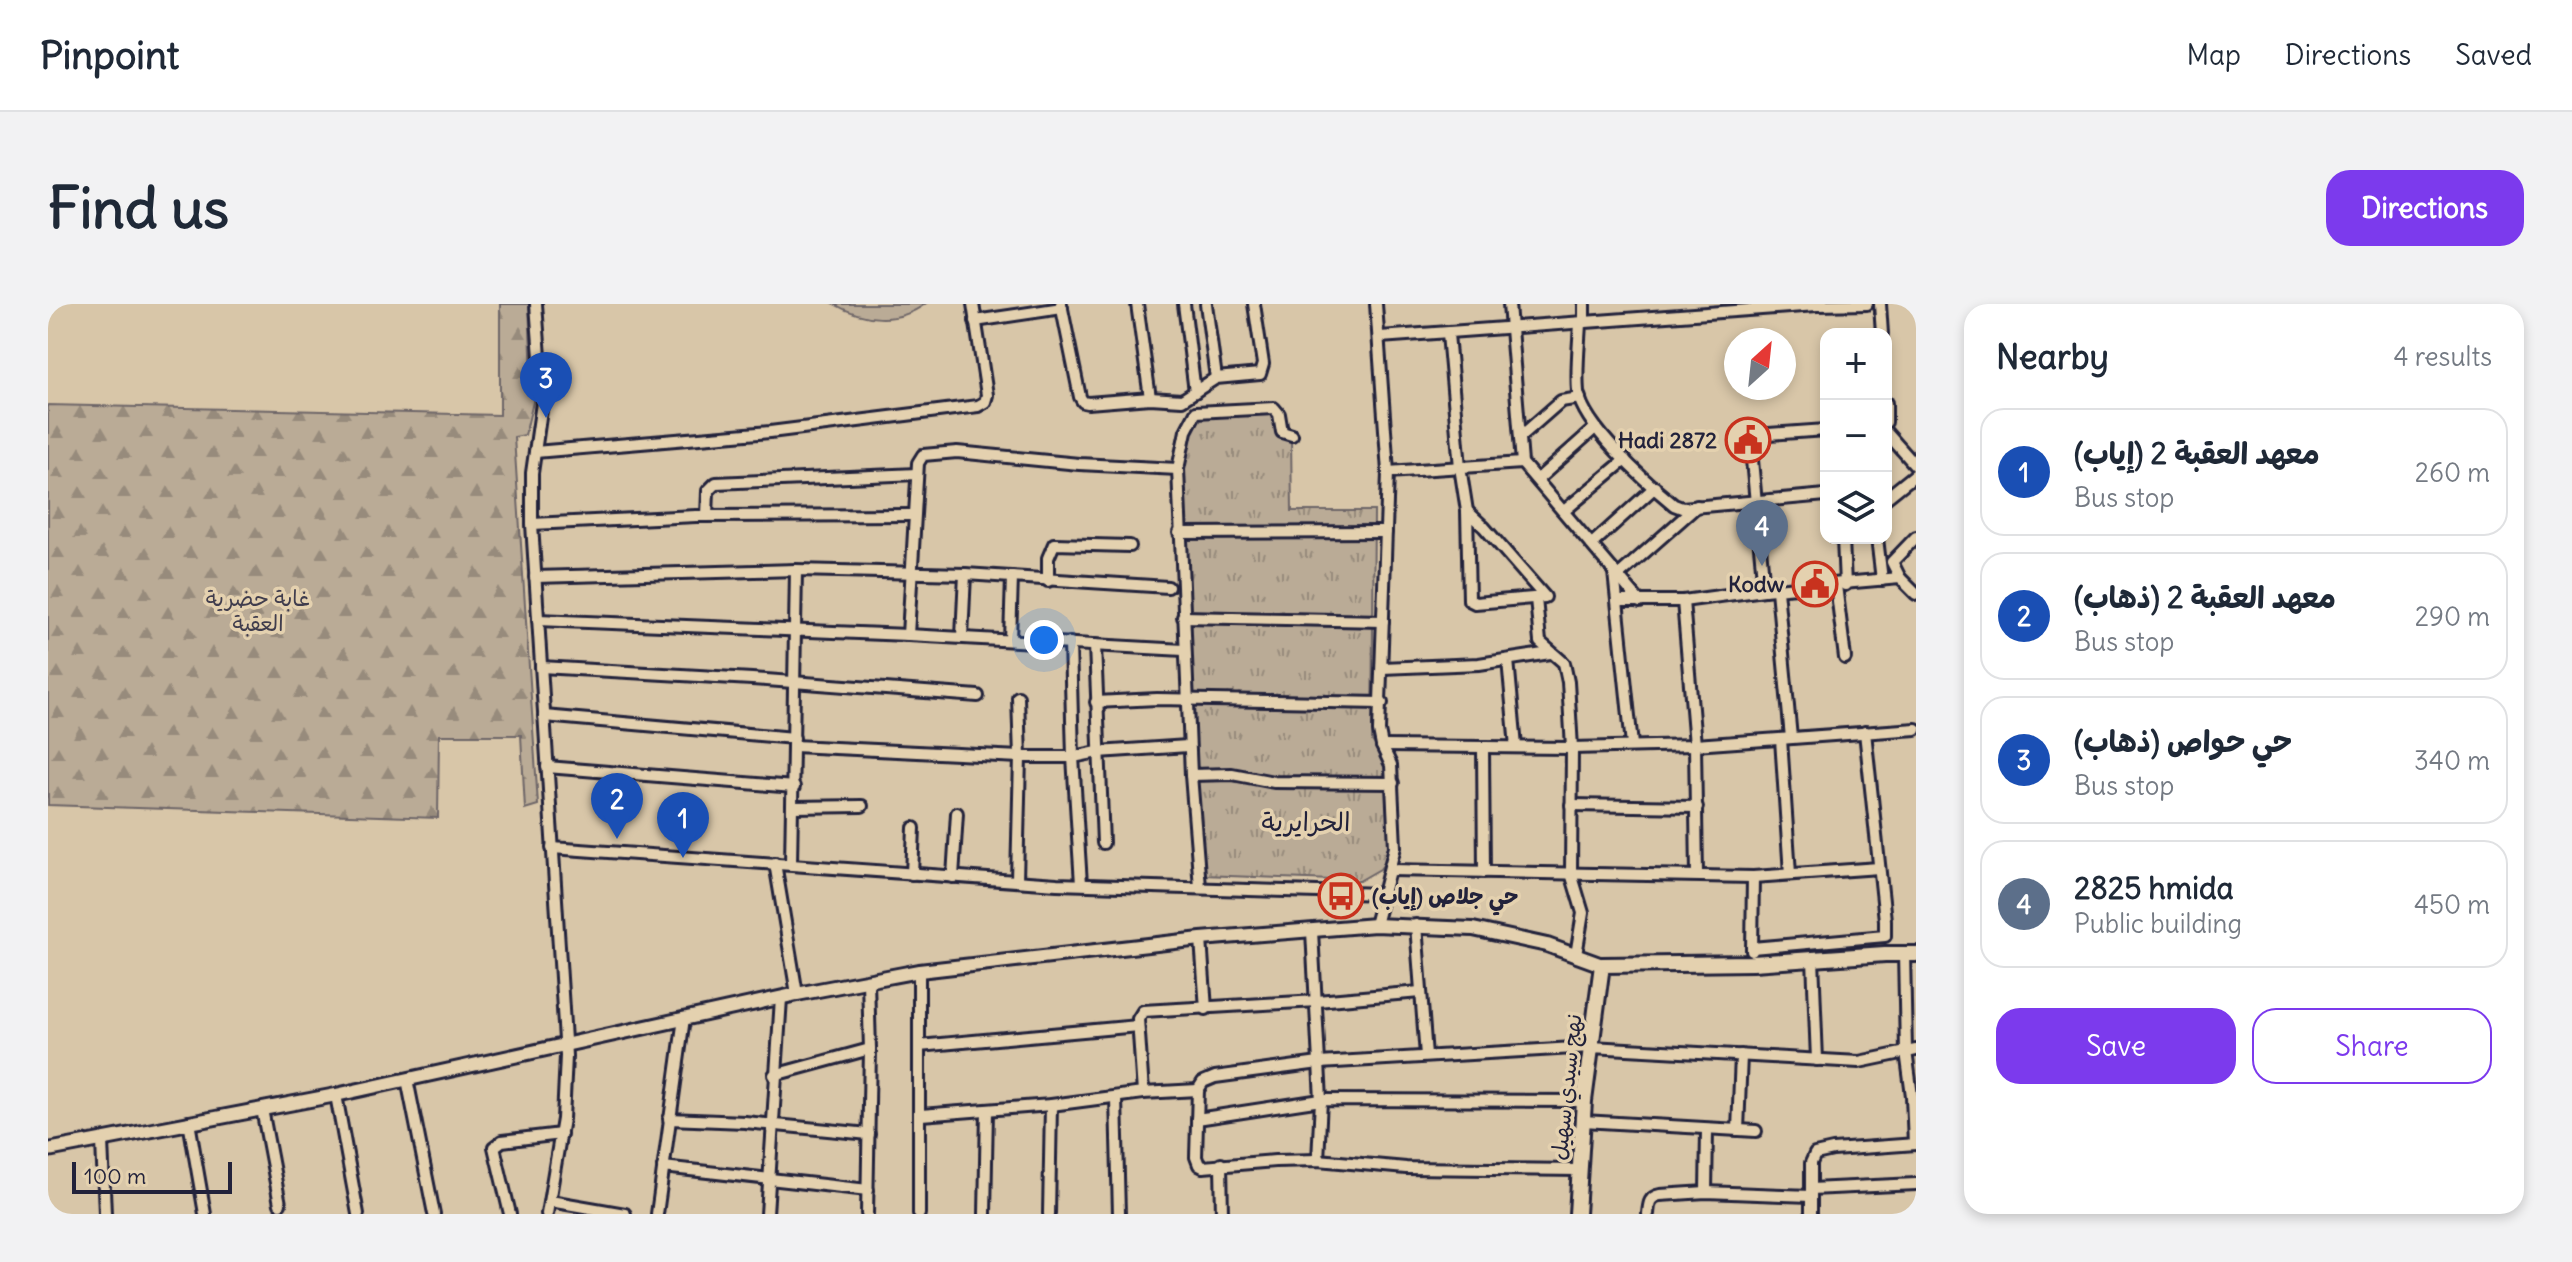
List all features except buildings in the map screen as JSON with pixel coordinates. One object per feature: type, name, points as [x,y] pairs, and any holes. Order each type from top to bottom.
[{"type":"main road","points":[[1602,965],[1753,956],[1813,959],[1910,954]]},
{"type":"main road","name":"نهج سيدي سهيل","points":[[1577,1214],[1584,1101],[1602,965]]},
{"type":"street","points":[[536,304],[543,396],[532,473],[532,524],[566,1046],[561,1134],[547,1214]]},
{"type":"street","points":[[535,452],[770,432],[978,406],[985,402],[987,395],[973,304]]},
{"type":"street","points":[[1137,304],[1150,398]]},
{"type":"street","points":[[1184,304],[1195,392]]},
{"type":"street","points":[[1206,304],[1216,378]]},
{"type":"street","points":[[975,321],[1062,306],[1082,401],[1182,400],[1216,378],[1261,371],[1263,364],[1254,304]]},
{"type":"street","points":[[1375,925],[1395,847],[1390,760],[1382,746],[1379,731],[1388,472],[1376,304]]},
{"type":"street","points":[[1509,304],[1522,463],[1640,602]]},
{"type":"street","points":[[1584,304],[1580,398],[1584,412],[1625,460],[1677,507],[1820,496]]},
{"type":"street","points":[[1380,337],[1448,334],[1740,308],[1867,304]]},
{"type":"street","points":[[1880,304],[1882,328]]},
{"type":"street","points":[[1448,334],[1467,511],[1469,600],[1475,603],[1545,597],[1467,511]]},
{"type":"street","points":[[1520,437],[1561,401],[1580,398]]},
{"type":"street","points":[[1200,887],[1188,746],[1178,469],[1186,431],[1195,413],[1274,408],[1279,414],[1282,432],[1292,435]]},
{"type":"street","points":[[1537,480],[1595,428]]},
{"type":"street","points":[[1764,590],[1751,437],[1820,431]]},
{"type":"street","points":[[1892,439],[1916,466]]},
{"type":"street","points":[[908,635],[917,474],[919,458],[923,455],[957,452],[1079,464],[1178,469]]},
{"type":"street","points":[[1564,511],[1625,460]]},
{"type":"street","points":[[1388,472],[1522,463]]},
{"type":"street","points":[[707,516],[708,491],[716,483],[917,474]]},
{"type":"street","points":[[1892,493],[1916,474]]},
{"type":"street","points":[[1592,544],[1655,487]]},
{"type":"street","points":[[1616,573],[1697,506]]},
{"type":"street","points":[[532,524],[707,516],[914,515]]},
{"type":"street","points":[[1179,533],[1386,532]]},
{"type":"street","points":[[1916,537],[1892,562],[1900,578],[1916,593]]},
{"type":"street","points":[[1048,581],[1048,558],[1054,544],[1130,546]]},
{"type":"street","points":[[1843,544],[1841,585],[1845,658]]},
{"type":"street","points":[[1878,544],[1882,580]]},
{"type":"street","points":[[535,577],[796,570],[965,574],[1168,587]]},
{"type":"street","points":[[791,864],[796,570]]},
{"type":"street","points":[[1616,573],[1632,745]]},
{"type":"street","points":[[962,637],[965,574]]},
{"type":"street","points":[[1010,640],[1012,577]]},
{"type":"street","points":[[1619,601],[1683,601],[1764,590],[1900,578]]},
{"type":"street","points":[[1777,590],[1790,874]]},
{"type":"street","points":[[1536,598],[1539,638],[1550,653],[1564,663],[1568,682],[1572,748],[1571,873],[1583,913],[1576,955]]},
{"type":"street","points":[[1683,601],[1695,745],[1697,875]]},
{"type":"street","points":[[1183,617],[1383,621]]},
{"type":"street","points":[[538,620],[962,637],[1184,650]]},
{"type":"street","points":[[1070,643],[1081,884]]},
{"type":"street","points":[[1095,645],[1103,843]]},
{"type":"street","points":[[1382,668],[1508,660],[1550,653]]},
{"type":"street","points":[[1508,660],[1516,747]]},
{"type":"street","points":[[541,667],[978,696]]},
{"type":"street","points":[[1017,880],[1018,697]]},
{"type":"street","points":[[1096,702],[1188,699],[1382,703]]},
{"type":"street","points":[[544,716],[794,742],[1020,757],[1073,757],[1098,752],[1188,746]]},
{"type":"street","points":[[1382,746],[1572,748],[1695,745],[1916,729]]},
{"type":"street","points":[[1865,732],[1885,954]]},
{"type":"street","points":[[1483,747],[1484,872]]},
{"type":"street","points":[[547,767],[794,787]]},
{"type":"street","points":[[1191,775],[1232,774],[1274,782],[1393,783]]},
{"type":"street","points":[[1571,805],[1697,807]]},
{"type":"street","points":[[793,807],[862,806]]},
{"type":"street","points":[[953,877],[957,813]]},
{"type":"street","points":[[912,874],[914,828]]},
{"type":"street","points":[[552,848],[953,877],[1382,894]]},
{"type":"street","points":[[775,863],[797,994]]},
{"type":"street","points":[[1391,870],[1753,877],[1879,868]]},
{"type":"street","points":[[1753,877],[1753,956],[1885,936]]},
{"type":"street","points":[[48,1150],[336,1095],[684,1018],[919,971],[1201,939],[1375,925],[1473,929],[1547,945],[1602,965]]},
{"type":"street","points":[[1416,925],[1426,1056]]},
{"type":"street","points":[[1312,931],[1321,1100],[1318,1160]]},
{"type":"street","points":[[1201,939],[1206,1009]]},
{"type":"street","points":[[1811,1214],[1813,1158],[1820,1151],[1915,1144],[1910,954]]},
{"type":"street","points":[[1813,959],[1817,1060]]},
{"type":"street","points":[[919,971],[919,1214]]},
{"type":"street","points":[[867,1214],[868,981]]},
{"type":"street","points":[[1143,1093],[1138,1026],[1140,1014],[1148,1010],[1206,1009],[1420,992]]},
{"type":"street","points":[[767,1214],[781,998]]},
{"type":"street","points":[[657,1214],[684,1018]]},
{"type":"street","points":[[919,1046],[1138,1026]]},
{"type":"street","points":[[1580,1170],[1406,1168],[1318,1160],[1203,1167],[1196,1161],[1198,1090],[1203,1082],[1215,1077],[1319,1063],[1426,1056],[1591,1047],[1859,1062],[1911,1051]]},
{"type":"street","points":[[774,1075],[870,1049]]},
{"type":"street","points":[[1738,1130],[1741,1055]]},
{"type":"street","points":[[407,1079],[434,1214]]},
{"type":"street","points":[[921,1115],[1198,1090]]},
{"type":"street","points":[[336,1095],[358,1214]]},
{"type":"street","points":[[1116,1098],[1119,1214]]},
{"type":"street","points":[[1197,1119],[1321,1100],[1584,1101]]},
{"type":"street","points":[[1049,1214],[1051,1105]]},
{"type":"street","points":[[262,1109],[280,1204]]},
{"type":"street","points":[[985,1214],[987,1110]]},
{"type":"street","points":[[669,1119],[772,1124],[869,1134]]},
{"type":"street","points":[[1583,1121],[1756,1131]]},
{"type":"street","points":[[189,1122],[205,1214]]},
{"type":"street","points":[[1706,1192],[1707,1130]]},
{"type":"street","points":[[510,1214],[494,1147],[502,1141],[561,1134]]},
{"type":"street","points":[[102,1141],[105,1214]]},
{"type":"street","points":[[1221,1164],[1222,1214]]},
{"type":"street","points":[[663,1167],[868,1190]]},
{"type":"street","points":[[1648,1214],[1649,1202],[1655,1196],[1706,1192],[1811,1192],[1916,1184]]},
{"type":"street","points":[[550,1201],[590,1211],[625,1214]]},
{"type":"green space","name":"غابة حضرية العقبة","points":[[500,304],[529,304],[533,402],[525,435],[514,437],[538,805],[525,809],[521,735],[439,735],[438,818],[48,805],[48,405],[500,415]]},
{"type":"green space","points":[[834,304],[925,304],[903,315],[880,318],[856,314]]},
{"type":"green space","points":[[1276,410],[1291,438],[1292,511],[1374,511],[1372,741],[1386,760],[1389,858],[1380,869],[1359,881],[1203,875],[1180,469],[1194,414]]},
{"type":"place","name":"حي حواص (ذهاب)","points":[[546,418]]},
{"type":"place","name":"Hadi 2872","points":[[1748,440]]},
{"type":"place","name":"2825 hmida","points":[[1762,566]]},
{"type":"place","name":"Kodw","points":[[1815,584]]},
{"type":"place","name":"معهد العقبة 2 (ذهاب)","points":[[617,839]]},
{"type":"place","name":"معهد العقبة 2 (إياب)","points":[[683,858]]},
{"type":"place","name":"حي جلاص (إياب)","points":[[1341,896]]},
{"type":"district","name":"الحرايرية","points":[[1306,821]]}]
